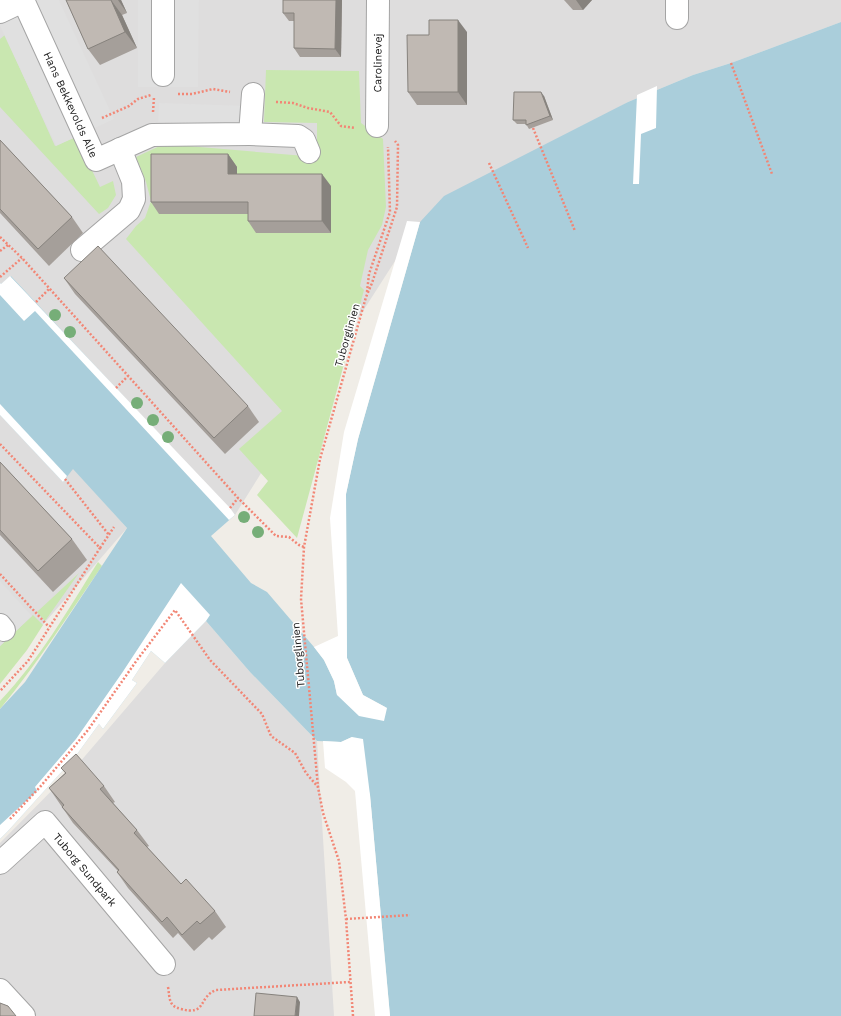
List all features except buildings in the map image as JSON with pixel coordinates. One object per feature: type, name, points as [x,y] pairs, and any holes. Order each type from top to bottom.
[{"type":"street","points":[[0,12],[23,0]]},
{"type":"street","name":"Hans Bekkevolds Alle","points":[[23,0],[96,160],[152,135],[250,134],[298,136],[304,140],[310,152]]},
{"type":"street","points":[[163,0],[163,75]]},
{"type":"street","name":"Carolinevej","points":[[376,126],[378,0]]},
{"type":"street","points":[[250,134],[253,94]]},
{"type":"street","points":[[82,250],[129,210],[134,199],[133,181],[120,149]]},
{"type":"street","name":"Tuborg Sundpark","points":[[0,864],[45,822],[164,964]]},
{"type":"street","points":[[0,990],[24,1016]]},
{"type":"path","points":[[731,63],[772,174]]},
{"type":"path","name":"Tuborglinien","points":[[353,1016],[346,919],[339,861],[323,813],[318,787],[302,600],[304,547],[320,459],[366,296],[369,274],[390,212],[388,141],[376,126]]},
{"type":"path","points":[[533,128],[575,231]]},
{"type":"path","name":"Tuborglinien","points":[[366,296],[372,283],[397,207],[398,156]]},
{"type":"path","points":[[489,163],[528,248]]},
{"type":"path","points":[[0,237],[22,258],[238,498],[276,536],[289,536],[299,545],[304,547]]},
{"type":"path","points":[[0,251],[8,245]]},
{"type":"path","points":[[0,277],[22,258]]},
{"type":"path","points":[[36,302],[49,289]]},
{"type":"path","points":[[116,388],[128,376]]},
{"type":"path","points":[[0,444],[100,548]]},
{"type":"path","points":[[65,478],[109,535]]},
{"type":"path","points":[[230,508],[238,498]]},
{"type":"path","points":[[0,691],[28,661],[114,527]]},
{"type":"path","points":[[0,574],[49,627]]},
{"type":"path","points":[[5,825],[40,787],[88,730],[137,660],[175,610],[210,660],[262,714],[270,736],[295,753],[306,773],[318,787]]},
{"type":"path","points":[[346,919],[410,915]]},
{"type":"path","points":[[164,964],[171,1004],[173,1007],[188,1011],[197,1010],[211,992],[216,990],[350,982]]},
{"type":"shaded area","points":[[0,0],[841,0],[841,22],[731,63],[693,75],[628,102],[420,222],[235,515],[11,276],[1,284],[0,283]]},
{"type":"shaded area","points":[[0,0],[59,0],[114,119],[56,146],[0,26]]},
{"type":"shaded area","points":[[138,0],[199,0],[198,87],[138,87]]},
{"type":"shaded area","points":[[159,103],[248,106],[247,125],[158,122]]},
{"type":"shaded area","points":[[0,415],[63,482],[73,468],[127,528],[0,674]]},
{"type":"shaded area","points":[[0,581],[32,616],[0,646]]},
{"type":"shaded area","points":[[206,621],[250,672],[317,741],[334,1016],[0,1016],[0,843],[79,763],[165,663]]},
{"type":"green space","points":[[5,35],[55,146],[76,137],[100,187],[113,181],[116,195],[108,208],[99,214],[0,107],[0,39]]},
{"type":"green space","points":[[266,70],[359,71],[361,123],[383,139],[386,207],[382,225],[368,250],[360,286],[364,290],[297,538],[257,495],[268,481],[239,449],[282,411],[126,239],[136,226],[145,218],[151,201],[146,182],[136,157],[164,144],[317,157],[317,123],[264,122]]},
{"type":"green space","points":[[98,562],[102,566],[40,657],[0,709],[0,701],[28,669],[40,652]]},
{"type":"green space","points":[[79,573],[45,621],[37,612]]},
{"type":"green space","points":[[33,615],[43,625],[27,650],[0,684],[0,646]]},
{"type":"water","points":[[841,22],[841,1016],[390,1016],[370,795],[352,737],[341,742],[317,741],[250,672],[206,621],[165,663],[151,651],[132,680],[137,683],[103,729],[99,724],[75,757],[0,839],[0,709],[25,682],[127,528],[73,469],[63,482],[0,415],[0,283],[1,284],[11,276],[235,515],[211,536],[251,583],[267,592],[314,647],[324,660],[334,681],[337,695],[387,708],[363,695],[347,658],[346,494],[358,439],[420,222],[444,196],[628,102],[693,75],[731,63]]},
{"type":"pier","points":[[657,86],[656,128],[641,134],[639,184],[633,184],[637,95]]},
{"type":"pier","points":[[407,221],[420,222],[358,439],[346,494],[347,658],[363,695],[387,708],[384,721],[359,716],[337,695],[334,681],[324,660],[314,647],[338,636],[330,518],[344,432]]},
{"type":"pier","points":[[10,276],[235,515],[229,520],[35,311],[24,321],[0,295],[0,283],[1,284]]},
{"type":"pier","points":[[0,404],[67,476],[63,482],[0,415]]},
{"type":"pier","points":[[181,583],[210,615],[206,621],[165,663],[151,651],[132,680],[137,683],[103,729],[99,724],[75,757],[0,839],[0,825],[37,791],[35,787],[76,739],[122,673]]},
{"type":"pier","points":[[352,737],[363,739],[370,795],[390,1016],[375,1016],[355,791],[346,782],[325,768],[323,741],[341,742]]}]
